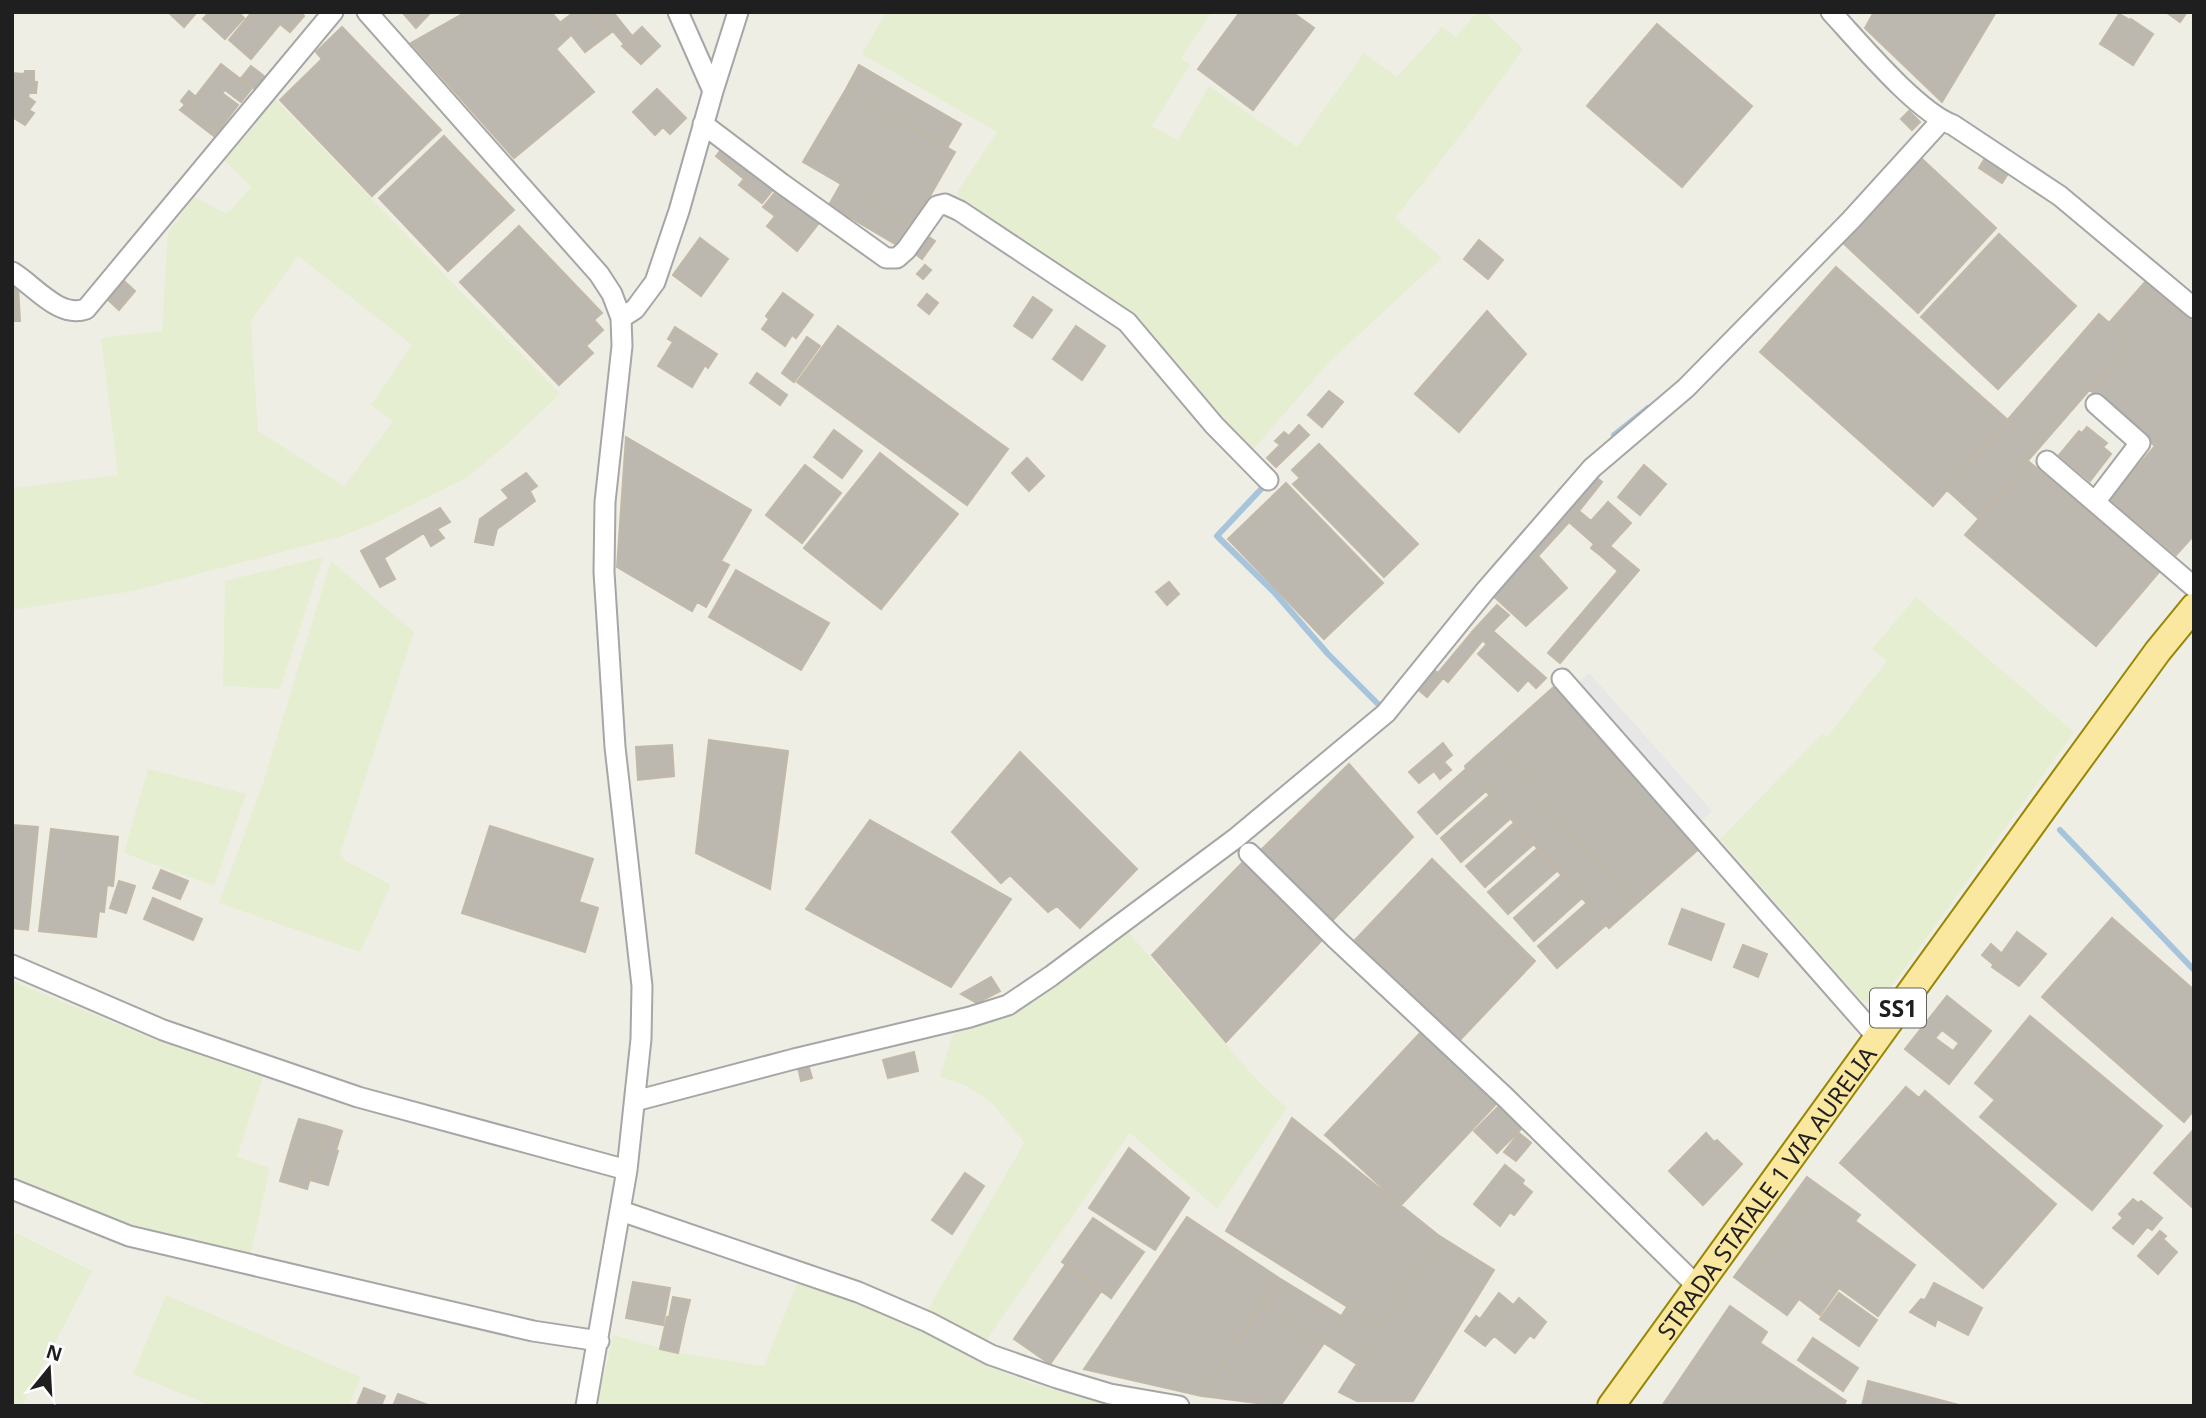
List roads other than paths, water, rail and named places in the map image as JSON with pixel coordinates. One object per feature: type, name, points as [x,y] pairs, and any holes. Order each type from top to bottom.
[{"type":"main road","name":"STRADA STATALE 1 VIA AURELIA","points":[[1611,1406],[2158,651],[2194,607]]},
{"type":"street","points":[[12,272],[63,310],[79,312],[86,309],[333,12]]},
{"type":"street","points":[[367,12],[599,274],[612,295],[621,318],[622,346],[603,544],[615,747],[642,986],[635,1101],[627,1170],[586,1406]]},
{"type":"street","points":[[678,12],[713,91]]},
{"type":"street","points":[[621,318],[635,309],[655,282],[738,12]]},
{"type":"street","points":[[1831,12],[1910,95],[1941,121],[1964,132],[2060,196],[2194,308]]},
{"type":"street","points":[[635,1101],[970,1017],[1007,1005],[1051,976],[1226,846],[1386,713],[1485,591],[1592,468],[1686,388],[1851,220],[1941,121]]},
{"type":"street","points":[[703,124],[886,258],[897,258],[906,250],[937,206],[946,204],[960,211],[1127,322],[1214,425],[1268,480]]},
{"type":"street","points":[[2095,502],[2140,443],[2096,404]]},
{"type":"street","points":[[2047,461],[2194,587]]},
{"type":"street","points":[[1562,679],[1877,1037]]},
{"type":"street","points":[[1250,853],[1505,1097],[1697,1286]]},
{"type":"street","points":[[12,965],[163,1030],[358,1097],[627,1170]]},
{"type":"street","points":[[12,1189],[129,1236],[520,1329],[599,1341]]},
{"type":"street","points":[[621,1211],[858,1292],[928,1322],[991,1355],[1110,1394],[1179,1406]]},
{"type":"waterway","points":[[1614,435],[1648,408]]},
{"type":"waterway","points":[[1264,486],[1217,536],[1274,592],[1328,654],[1381,707]]},
{"type":"waterway","points":[[2060,830],[2194,970]]}]
